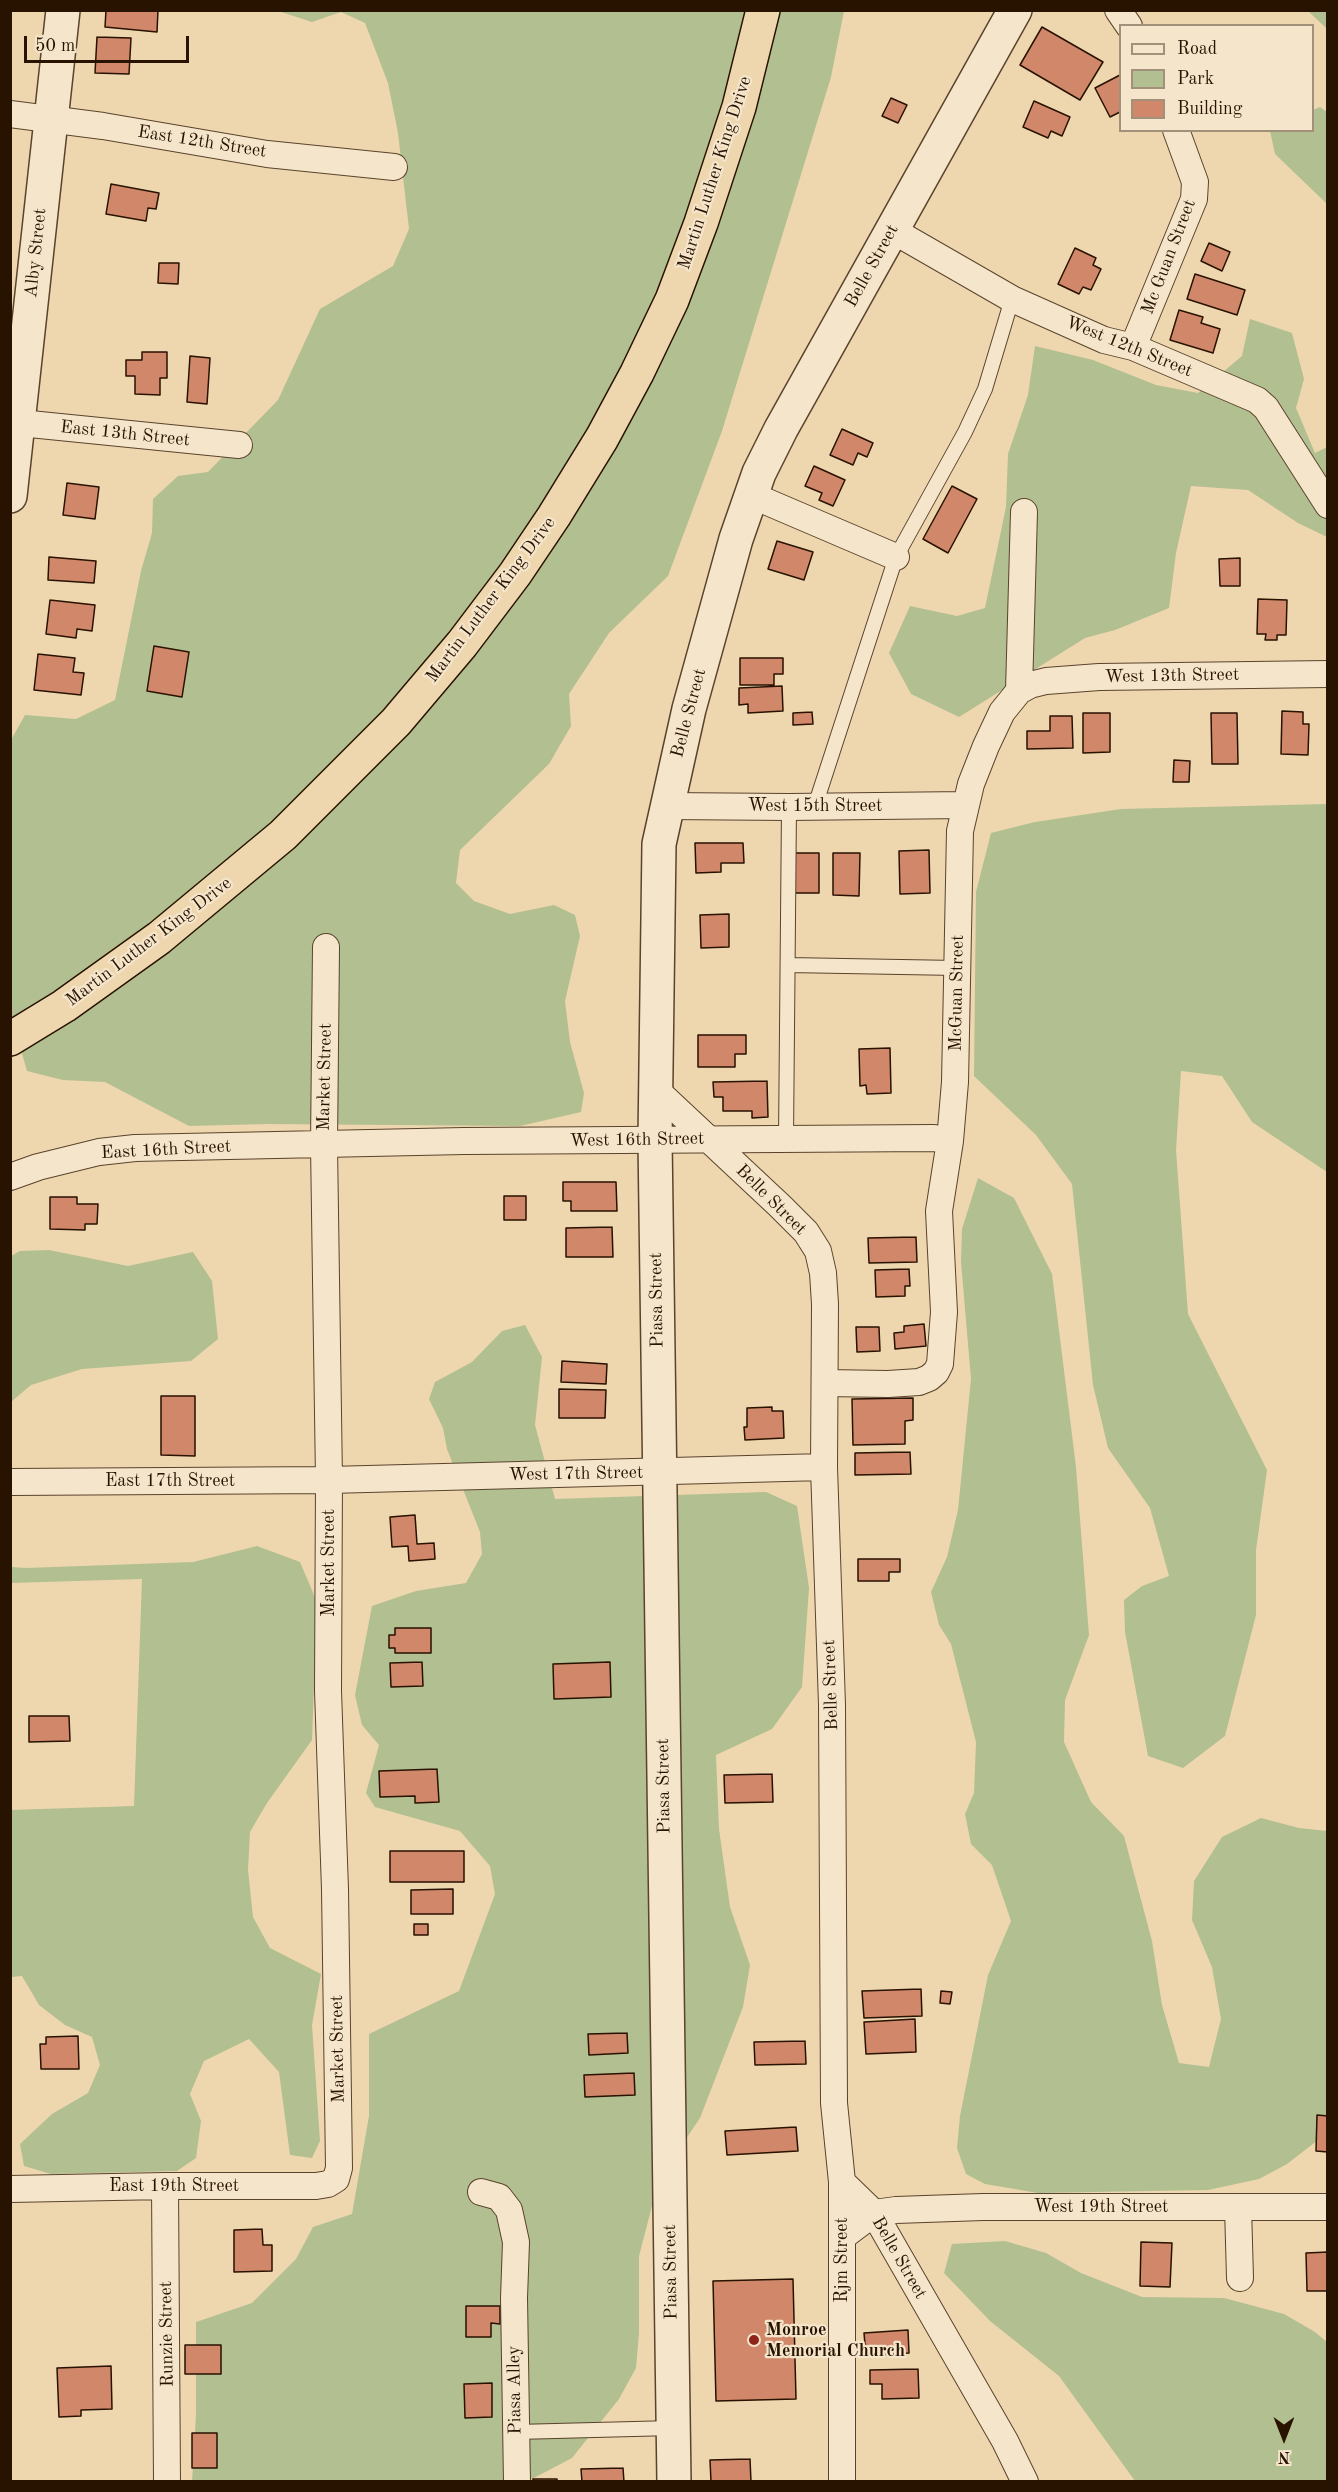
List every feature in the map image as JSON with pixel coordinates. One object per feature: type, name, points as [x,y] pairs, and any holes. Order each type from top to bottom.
[{"type":"highway","name":"Martin Luther King Drive","points":[[14,1037],[159,938],[283,836],[396,722],[462,644],[515,574],[602,438],[637,373],[672,300],[701,223],[739,107],[763,10]]},
{"type":"street","name":"Alby Street","points":[[10,496],[14,423],[63,10]]},
{"type":"street","name":"Belle Street","points":[[1015,10],[781,429],[751,495],[689,709],[659,844],[656,1090],[806,1232],[818,1251],[823,1273],[825,1304],[824,1467],[832,1705],[834,2103],[842,2182],[874,2213],[1005,2441],[1025,2481]]},
{"type":"street","points":[[1118,10],[1128,24]]},
{"type":"street","name":"East 12th Street","points":[[10,114],[267,154],[394,167]]},
{"type":"street","name":"Mc Guan Street","points":[[1133,347],[1194,199],[1195,182],[1177,132]]},
{"type":"street","name":"West 12th Street","points":[[892,230],[1012,299],[1104,340],[1133,347],[1257,400],[1266,408],[1328,505]]},
{"type":"street","name":"East 13th Street","points":[[14,423],[239,445]]},
{"type":"street","points":[[751,495],[896,557]]},
{"type":"street","points":[[1019,691],[1024,512]]},
{"type":"street","name":"West 13th Street","points":[[1019,691],[1030,685],[1046,681],[1099,677],[1328,674]]},
{"type":"street","name":"McGuan Street","points":[[825,1383],[919,1382],[936,1372],[942,1353],[944,1312],[939,1211],[950,1141],[955,1082],[960,831],[965,805],[990,737],[1002,712],[1019,691]]},
{"type":"street","name":"West 15th Street","points":[[666,806],[965,805]]},
{"type":"street","name":"Market Street","points":[[326,947],[324,1145],[329,1480],[328,1691],[340,2146],[336,2179]]},
{"type":"street","name":"Piasa Street","points":[[656,1090],[659,1472],[674,2481]]},
{"type":"street","name":"West 16th Street","points":[[324,1145],[708,1139],[934,1138],[950,1141]]},
{"type":"street","name":"East 16th Street","points":[[10,1177],[38,1167],[99,1152],[135,1148],[324,1145]]},
{"type":"street","name":"West 17th Street","points":[[329,1480],[824,1467]]},
{"type":"street","name":"East 17th Street","points":[[10,1482],[329,1480]]},
{"type":"street","name":"East 19th Street","points":[[10,2189],[316,2186],[328,2184],[336,2179]]},
{"type":"street","name":"Rjm Street","points":[[842,2182],[842,2481]]},
{"type":"street","name":"Runzie Street","points":[[165,2186],[167,2481]]},
{"type":"street","name":"Piasa Alley","points":[[481,2192],[499,2197],[509,2210],[516,2242],[514,2298],[517,2481]]},
{"type":"street","name":"West 19th Street","points":[[874,2213],[983,2207],[1328,2207]]},
{"type":"street","points":[[1238,2207],[1240,2278]]},
{"type":"street","points":[[842,2237],[874,2213]]},
{"type":"lane","points":[[815,807],[896,557],[965,432],[985,389],[1012,299]]},
{"type":"lane","points":[[786,1139],[789,807]]},
{"type":"lane","points":[[788,964],[957,968]]},
{"type":"lane","points":[[516,2432],[673,2428]]},
{"type":"green space","points":[[278,11],[844,11],[831,77],[722,431],[668,576],[609,633],[569,694],[571,726],[549,764],[460,850],[456,883],[474,901],[510,914],[554,905],[575,915],[580,936],[565,1001],[570,1042],[584,1093],[581,1112],[520,1126],[268,1124],[189,1126],[105,1082],[63,1080],[27,1071],[11,1015],[11,740],[25,715],[76,719],[115,700],[141,571],[152,533],[153,499],[178,476],[208,472],[278,400],[320,309],[393,266],[409,229],[398,133],[388,83],[365,23],[341,12],[312,22]]},
{"type":"green space","points":[[1308,11],[1327,11],[1327,29]]},
{"type":"green space","points":[[1320,107],[1327,112],[1327,204],[1275,154],[1270,132],[1314,132],[1314,110]]},
{"type":"green space","points":[[1250,319],[1292,333],[1304,379],[1296,408],[1315,453],[1327,447],[1327,537],[1298,523],[1248,490],[1191,486],[1176,553],[1169,608],[1115,630],[1085,638],[959,717],[911,694],[889,653],[910,606],[957,616],[985,608],[1006,507],[1008,454],[1028,395],[1035,346],[1093,360],[1156,385],[1198,393],[1242,356]]},
{"type":"green space","points":[[1327,804],[1327,1172],[1252,1122],[1222,1076],[1181,1071],[1176,1150],[1188,1314],[1267,1470],[1256,1550],[1256,1615],[1225,1736],[1183,1768],[1148,1756],[1125,1632],[1124,1600],[1142,1586],[1169,1576],[1150,1508],[1108,1448],[1093,1385],[1072,1184],[1036,1135],[974,1076],[976,892],[991,833],[1035,822],[1121,809]]},
{"type":"green space","points":[[978,1178],[1014,1198],[1052,1274],[1076,1467],[1089,1635],[1065,1700],[1064,1742],[1091,1802],[1124,1836],[1152,1941],[1162,2005],[1179,2063],[1209,2067],[1221,2019],[1212,1967],[1192,1920],[1194,1881],[1222,1837],[1261,1818],[1299,1828],[1327,1831],[1327,2133],[1287,2164],[1259,2179],[1208,2190],[1038,2193],[985,2184],[966,2174],[957,2148],[960,2116],[988,1975],[1011,1921],[992,1865],[971,1844],[965,1814],[974,1793],[976,1742],[951,1644],[939,1625],[931,1592],[947,1557],[958,1510],[971,1379],[961,1262],[962,1229]]},
{"type":"green space","points":[[49,1250],[128,1266],[193,1252],[212,1281],[218,1339],[191,1361],[82,1369],[31,1385],[11,1402],[11,1256],[20,1251]]},
{"type":"green space","points":[[525,1325],[542,1357],[535,1425],[555,1499],[766,1492],[797,1506],[809,1588],[802,1687],[772,1729],[716,1755],[719,1829],[730,1907],[750,1965],[743,2007],[700,2118],[659,2179],[639,2256],[639,2333],[636,2368],[619,2399],[572,2458],[528,2481],[192,2482],[196,2415],[196,2322],[252,2303],[296,2259],[313,2227],[352,2214],[369,2116],[369,2034],[459,1991],[495,1894],[490,1866],[460,1831],[375,1807],[366,1793],[379,1745],[362,1725],[355,1695],[372,1606],[416,1591],[466,1583],[482,1554],[480,1532],[447,1449],[443,1428],[429,1399],[435,1382],[472,1362],[502,1331]]},
{"type":"green space","points":[[257,1546],[300,1562],[317,1602],[312,1740],[267,1803],[250,1832],[248,1870],[253,1917],[270,1948],[321,1974],[312,2025],[320,2141],[312,2158],[290,2155],[279,2072],[249,2039],[204,2061],[190,2094],[201,2121],[196,2158],[177,2171],[51,2174],[24,2166],[20,2144],[52,2114],[88,2093],[100,2065],[92,2037],[65,2025],[39,2005],[22,1976],[11,1977],[10,1810],[134,1806],[142,1579],[11,1583],[11,1567],[193,1562]]},
{"type":"green space","points":[[1005,2241],[1046,2253],[1081,2273],[1142,2297],[1224,2298],[1284,2314],[1315,2332],[1327,2342],[1327,2481],[1135,2481],[1059,2376],[990,2321],[944,2273],[952,2244]]},
{"type":"building","points":[[106,10],[158,10],[157,32],[105,27]]},
{"type":"building","points":[[1042,27],[1103,62],[1080,100],[1020,65]]},
{"type":"building","points":[[97,37],[131,38],[129,74],[95,73]]},
{"type":"building","points":[[1119,76],[1119,112],[1110,117],[1095,88]]},
{"type":"building","points":[[891,98],[907,105],[898,123],[882,116]]},
{"type":"building","points":[[1034,101],[1070,117],[1062,136],[1051,131],[1048,138],[1023,127]]},
{"type":"building","points":[[111,184],[159,193],[156,209],[148,208],[146,221],[106,214]]},
{"type":"building","points":[[1209,243],[1230,252],[1222,271],[1201,261]]},
{"type":"building","points":[[1075,248],[1096,258],[1093,265],[1101,269],[1091,290],[1083,287],[1079,294],[1058,284]]},
{"type":"building","points":[[159,263],[179,263],[178,284],[158,283]]},
{"type":"building","points":[[1195,274],[1245,290],[1237,315],[1187,299]]},
{"type":"building","points":[[1179,310],[1203,317],[1201,323],[1220,329],[1213,353],[1170,340]]},
{"type":"building","points":[[142,352],[167,352],[167,378],[160,378],[160,395],[135,394],[135,376],[126,376],[126,360],[142,360]]},
{"type":"building","points":[[190,356],[210,358],[207,404],[187,402]]},
{"type":"building","points":[[842,429],[873,443],[867,457],[858,453],[853,465],[830,455]]},
{"type":"building","points":[[814,466],[845,480],[833,506],[819,500],[822,493],[805,486]]},
{"type":"building","points":[[67,483],[99,487],[95,519],[63,515]]},
{"type":"building","points":[[952,486],[977,499],[948,553],[923,539]]},
{"type":"building","points":[[777,541],[813,552],[804,580],[768,569]]},
{"type":"building","points":[[49,557],[96,561],[94,583],[48,580]]},
{"type":"building","points":[[1240,558],[1240,586],[1220,586],[1219,559]]},
{"type":"building","points":[[1258,599],[1287,600],[1286,635],[1277,635],[1277,640],[1265,640],[1266,634],[1257,634]]},
{"type":"building","points":[[50,600],[95,605],[92,631],[77,629],[76,638],[46,634]]},
{"type":"building","points":[[154,646],[189,652],[182,697],[147,691]]},
{"type":"building","points":[[38,654],[75,658],[73,672],[84,673],[81,695],[34,690]]},
{"type":"building","points":[[740,658],[783,658],[783,674],[774,674],[774,685],[740,685]]},
{"type":"building","points":[[782,686],[783,711],[748,713],[748,704],[739,705],[739,688]]},
{"type":"building","points":[[1282,711],[1303,712],[1303,724],[1309,724],[1308,755],[1281,754]]},
{"type":"building","points":[[812,712],[813,724],[793,725],[793,713]]},
{"type":"building","points":[[1083,713],[1110,713],[1110,752],[1083,753]]},
{"type":"building","points":[[1211,713],[1237,713],[1238,764],[1212,764]]},
{"type":"building","points":[[1050,716],[1072,716],[1073,748],[1027,749],[1027,731],[1050,731]]},
{"type":"building","points":[[1174,760],[1190,761],[1189,782],[1173,782]]},
{"type":"building","points":[[695,843],[743,843],[744,863],[721,863],[721,872],[696,873]]},
{"type":"building","points":[[929,850],[930,893],[900,894],[899,851]]},
{"type":"building","points":[[795,853],[819,853],[819,893],[795,893]]},
{"type":"building","points":[[833,853],[860,853],[859,896],[833,895]]},
{"type":"building","points":[[729,914],[729,947],[701,948],[700,915]]},
{"type":"building","points":[[698,1035],[746,1035],[746,1054],[735,1054],[735,1067],[698,1067]]},
{"type":"building","points":[[890,1048],[891,1093],[867,1094],[866,1085],[860,1086],[859,1049]]},
{"type":"building","points":[[767,1081],[768,1117],[752,1118],[752,1111],[723,1111],[723,1097],[714,1097],[713,1082]]},
{"type":"building","points":[[563,1182],[616,1182],[617,1211],[571,1211],[571,1201],[563,1201]]},
{"type":"building","points":[[504,1196],[526,1196],[526,1220],[504,1220]]},
{"type":"building","points":[[50,1197],[77,1197],[77,1204],[98,1204],[97,1224],[85,1224],[85,1230],[50,1229]]},
{"type":"building","points":[[612,1227],[613,1257],[566,1257],[566,1228]]},
{"type":"building","points":[[916,1237],[917,1262],[869,1263],[868,1238]]},
{"type":"building","points":[[909,1269],[910,1286],[905,1286],[905,1296],[876,1297],[875,1270]]},
{"type":"building","points":[[924,1324],[926,1346],[895,1349],[894,1333],[904,1332],[904,1326]]},
{"type":"building","points":[[856,1327],[879,1327],[880,1351],[857,1352]]},
{"type":"building","points":[[562,1361],[607,1364],[606,1384],[561,1382]]},
{"type":"building","points":[[559,1389],[606,1390],[605,1418],[559,1418]]},
{"type":"building","points":[[161,1396],[195,1396],[195,1456],[161,1455]]},
{"type":"building","points":[[913,1398],[913,1420],[905,1421],[905,1444],[853,1445],[852,1399]]},
{"type":"building","points":[[772,1407],[772,1411],[783,1411],[784,1438],[745,1440],[744,1427],[747,1427],[747,1408]]},
{"type":"building","points":[[910,1452],[911,1474],[855,1475],[855,1453]]},
{"type":"building","points":[[415,1515],[417,1544],[434,1543],[435,1559],[409,1561],[408,1546],[392,1547],[390,1517]]},
{"type":"building","points":[[858,1559],[900,1559],[900,1572],[889,1572],[889,1581],[858,1581]]},
{"type":"building","points":[[395,1628],[431,1628],[431,1653],[395,1653],[395,1648],[389,1648],[389,1635],[395,1635]]},
{"type":"building","points":[[422,1662],[423,1686],[391,1687],[390,1663]]},
{"type":"building","points":[[610,1662],[611,1697],[554,1699],[553,1664]]},
{"type":"building","points":[[29,1716],[69,1716],[70,1741],[29,1742]]},
{"type":"building","points":[[437,1769],[439,1802],[415,1803],[415,1796],[380,1797],[379,1771]]},
{"type":"building","points":[[772,1774],[773,1802],[725,1803],[724,1775]]},
{"type":"building","points":[[390,1851],[464,1851],[464,1882],[390,1882]]},
{"type":"building","points":[[453,1889],[453,1914],[411,1914],[411,1890]]},
{"type":"building","points":[[414,1924],[428,1924],[428,1935],[414,1935]]},
{"type":"building","points":[[921,1989],[922,2016],[864,2018],[862,1991]]},
{"type":"building","points":[[941,1991],[952,1992],[950,2004],[940,2003]]},
{"type":"building","points":[[915,2019],[916,2052],[866,2054],[864,2022]]},
{"type":"building","points":[[627,2033],[628,2053],[589,2055],[588,2034]]},
{"type":"building","points":[[78,2036],[79,2069],[41,2069],[40,2044],[46,2044],[46,2037]]},
{"type":"building","points":[[805,2041],[806,2064],[755,2065],[754,2042]]},
{"type":"building","points":[[634,2073],[635,2095],[585,2097],[584,2075]]},
{"type":"building","points":[[1317,2115],[1328,2116],[1328,2152],[1316,2151]]},
{"type":"building","points":[[796,2127],[798,2151],[727,2155],[725,2131]]},
{"type":"building","points":[[262,2229],[263,2245],[272,2245],[272,2271],[234,2272],[234,2230]]},
{"type":"building","points":[[1141,2242],[1172,2243],[1170,2287],[1140,2286]]},
{"type":"building","points":[[1328,2252],[1328,2291],[1307,2291],[1306,2253]]},
{"type":"building","name":"Monroe Memorial Church","points":[[793,2279],[796,2399],[716,2401],[713,2281]]},
{"type":"building","points":[[466,2306],[500,2306],[500,2324],[491,2323],[491,2337],[466,2337]]},
{"type":"building","points":[[908,2330],[909,2353],[866,2356],[864,2333]]},
{"type":"building","points":[[185,2345],[221,2345],[221,2374],[185,2374]]},
{"type":"building","points":[[111,2366],[112,2409],[81,2410],[81,2416],[59,2417],[57,2368]]},
{"type":"building","points":[[918,2369],[919,2398],[882,2399],[882,2384],[870,2384],[870,2370]]},
{"type":"building","points":[[492,2383],[492,2417],[465,2418],[464,2384]]},
{"type":"building","points":[[192,2433],[217,2433],[217,2468],[192,2468]]},
{"type":"building","points":[[750,2459],[751,2482],[711,2482],[710,2460]]},
{"type":"building","points":[[623,2468],[624,2482],[582,2482],[581,2469]]},
{"type":"building","points":[[533,2479],[557,2479],[557,2482],[533,2482]]},
{"type":"place","name":"Monroe Memorial Church","points":[[754,2340]]}]
